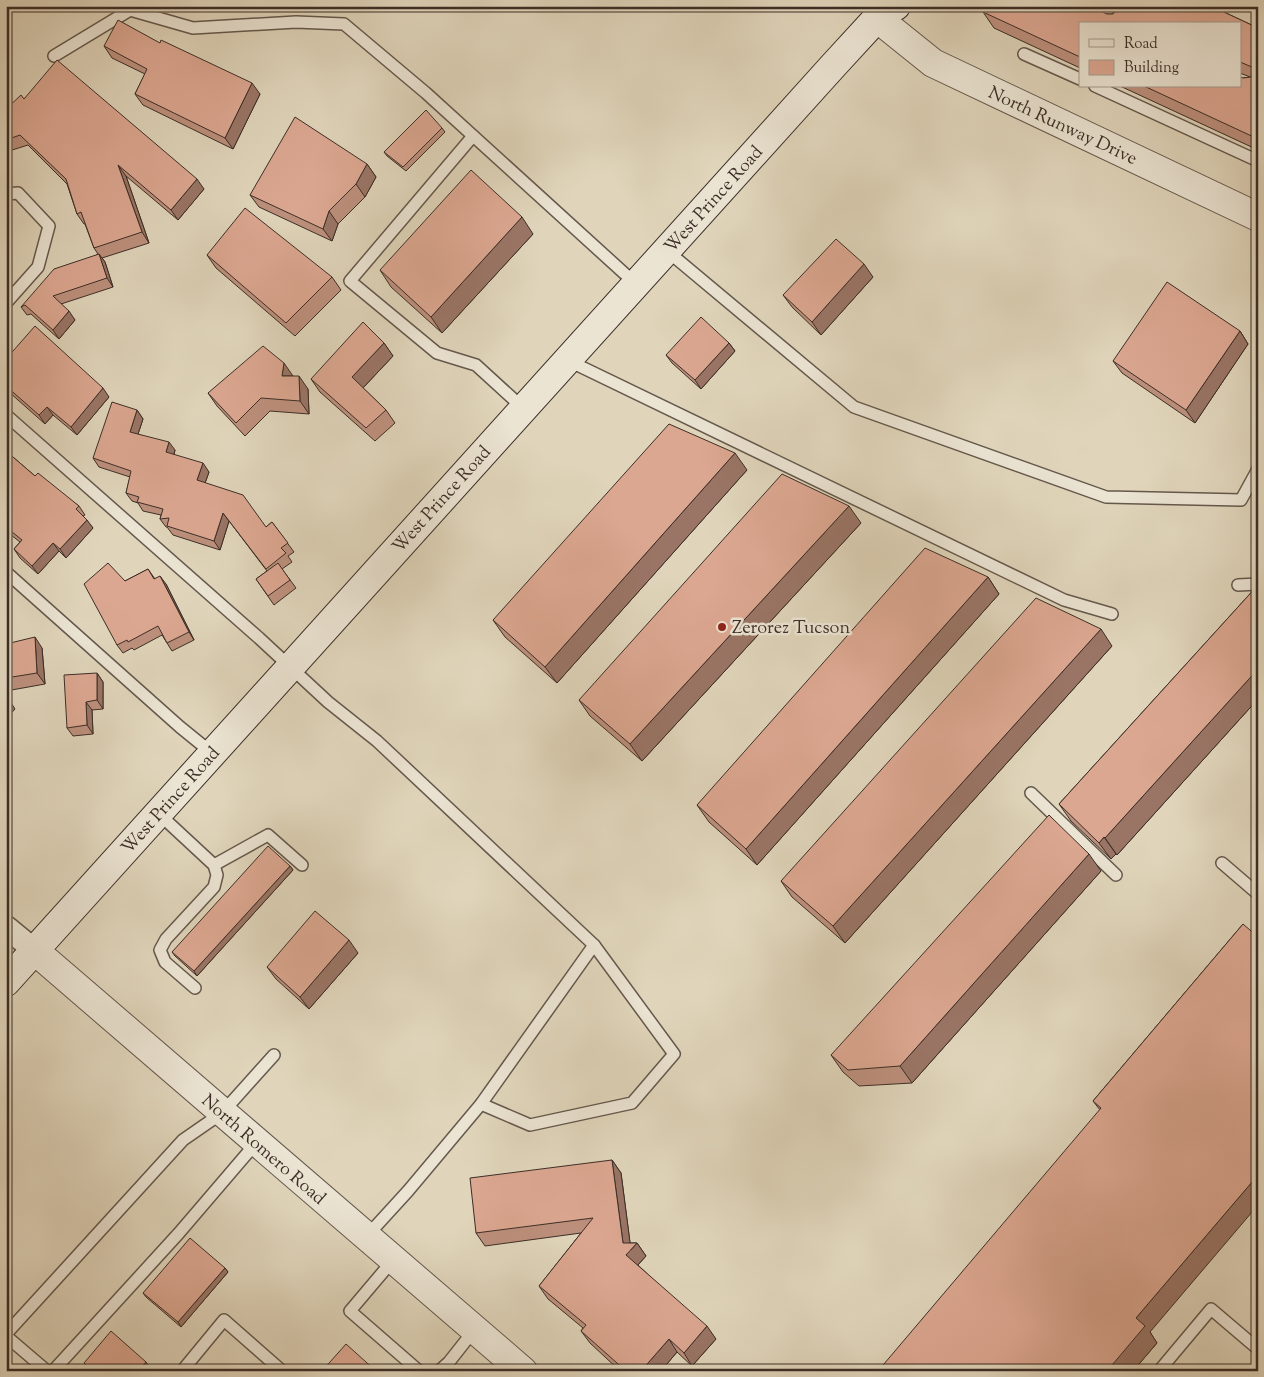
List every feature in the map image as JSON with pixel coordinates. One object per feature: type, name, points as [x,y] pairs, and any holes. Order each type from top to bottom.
[{"type":"main road","name":"North Runway Drive","points":[[885,10],[933,63],[1258,217]]},
{"type":"main road","name":"West Prince Road","points":[[6,982],[523,408],[885,10]]},
{"type":"main road","name":"North Romero Road","points":[[34,950],[222,1114],[523,1371]]},
{"type":"street","name":"North Romero Road","points":[[6,927],[34,950]]},
{"type":"lane","points":[[54,56],[130,10],[193,28],[296,22],[344,24],[426,93],[636,284]]},
{"type":"lane","points":[[1024,54],[1079,79]]},
{"type":"lane","points":[[1099,88],[1258,162]]},
{"type":"lane","points":[[473,136],[350,281],[437,353],[476,365],[523,408]]},
{"type":"lane","points":[[6,194],[18,193],[48,226],[38,267],[6,303]]},
{"type":"lane","points":[[666,250],[854,407],[1106,497],[1241,500],[1258,469]]},
{"type":"lane","points":[[567,360],[1064,600],[1112,614]]},
{"type":"lane","points":[[6,415],[290,666],[328,702],[377,741],[594,945],[674,1054],[632,1102],[530,1125],[481,1104]]},
{"type":"lane","points":[[6,572],[180,727],[212,753]]},
{"type":"lane","points":[[1238,585],[1258,584]]},
{"type":"lane","points":[[1032,793],[1116,875]]},
{"type":"lane","points":[[158,813],[214,865],[217,875],[214,887],[166,939],[160,950],[165,962],[195,988]]},
{"type":"lane","points":[[214,865],[268,835],[302,865]]},
{"type":"lane","points":[[1222,863],[1258,894]]},
{"type":"lane","points":[[366,1237],[408,1191],[481,1104],[594,945]]},
{"type":"lane","points":[[47,1371],[6,1335],[183,1140],[222,1114],[274,1056]]},
{"type":"lane","points":[[53,1371],[179,1233],[256,1143]]},
{"type":"lane","points":[[394,1260],[350,1311],[419,1371]]},
{"type":"lane","points":[[1159,1371],[1211,1309],[1258,1349]]},
{"type":"lane","points":[[182,1371],[224,1320],[282,1371]]},
{"type":"lane","points":[[439,1371],[449,1362],[475,1329]]},
{"type":"building","points":[[985,6],[1090,6],[1107,14],[1113,14],[1117,6],[1211,6],[1258,28],[1258,139],[1148,88],[1242,88],[1242,78],[1251,77],[1254,71],[1252,67],[1242,63],[1242,22],[1079,22],[1079,57],[983,12]]},
{"type":"building","points":[[118,20],[160,43],[161,40],[252,83],[225,138],[135,94],[147,69],[104,46]]},
{"type":"building","points":[[57,60],[197,179],[171,210],[118,165],[142,232],[94,248],[81,212],[77,214],[66,179],[20,135],[6,140],[6,109],[21,95],[24,99]]},
{"type":"building","points":[[426,110],[442,128],[403,167],[384,152]]},
{"type":"building","points":[[295,117],[367,164],[356,184],[329,211],[323,229],[250,195]]},
{"type":"building","points":[[471,170],[522,217],[431,317],[380,270]]},
{"type":"building","points":[[245,208],[332,277],[286,323],[207,255]]},
{"type":"building","points":[[836,239],[864,264],[812,322],[783,295]]},
{"type":"building","points":[[99,254],[107,278],[53,296],[69,311],[53,330],[25,305],[21,307],[54,269]]},
{"type":"building","points":[[1167,282],[1240,331],[1186,410],[1113,361]]},
{"type":"building","points":[[701,317],[729,343],[695,380],[666,355]]},
{"type":"building","points":[[363,322],[384,343],[352,377],[386,410],[366,428],[311,379]]},
{"type":"building","points":[[35,326],[103,388],[71,427],[47,407],[39,415],[6,386],[6,359]]},
{"type":"building","points":[[263,346],[284,363],[282,376],[299,376],[300,401],[261,398],[236,423],[208,393]]},
{"type":"building","points":[[112,402],[137,410],[130,432],[169,442],[166,452],[203,463],[197,480],[243,495],[266,527],[272,522],[288,543],[281,548],[286,553],[266,569],[223,513],[214,541],[167,526],[169,518],[160,519],[163,509],[137,502],[139,497],[126,493],[131,471],[93,458]]},
{"type":"building","points":[[669,424],[735,453],[545,667],[493,620]]},
{"type":"building","points":[[6,451],[35,476],[38,473],[79,506],[76,509],[87,520],[60,549],[53,543],[32,566],[14,549],[22,540],[6,527]]},
{"type":"building","points":[[782,474],[849,506],[630,744],[579,700]]},
{"type":"building","points":[[925,548],[988,577],[746,849],[697,805]]},
{"type":"building","points":[[108,563],[125,581],[148,569],[154,579],[160,576],[189,632],[167,643],[158,626],[128,642],[127,640],[117,645],[84,584]]},
{"type":"building","points":[[278,563],[290,580],[268,596],[256,579]]},
{"type":"building","points":[[1258,585],[1258,669],[1099,843],[1059,804]]},
{"type":"building","points":[[1036,598],[1101,629],[833,926],[781,881]]},
{"type":"building","points":[[35,637],[37,673],[6,678],[6,644]]},
{"type":"building","points":[[97,673],[97,700],[86,702],[87,725],[67,728],[64,675]]},
{"type":"building","points":[[1049,815],[1089,854],[900,1066],[848,1070],[831,1055]]},
{"type":"building","points":[[268,846],[290,866],[194,971],[172,952]]},
{"type":"building","points":[[315,911],[349,940],[300,997],[267,967]]},
{"type":"building","points":[[1243,924],[1258,937],[1258,1105],[1252,1112],[1258,1117],[1258,1175],[1136,1318],[1145,1326],[1107,1371],[878,1371],[1101,1108],[1093,1101]]},
{"type":"building","points":[[612,1160],[623,1243],[637,1243],[626,1255],[707,1326],[684,1353],[669,1339],[641,1371],[626,1371],[581,1331],[586,1325],[539,1286],[593,1218],[476,1233],[470,1178]]},
{"type":"building","points":[[190,1238],[225,1268],[178,1322],[143,1293]]},
{"type":"building","points":[[111,1331],[146,1362],[138,1371],[92,1371],[84,1363]]},
{"type":"building","points":[[346,1344],[376,1371],[322,1371]]},
{"type":"building","points":[[6,1365],[13,1371],[6,1371]]},
{"type":"place","name":"Zerorez Tucson","points":[[722,627]]}]
